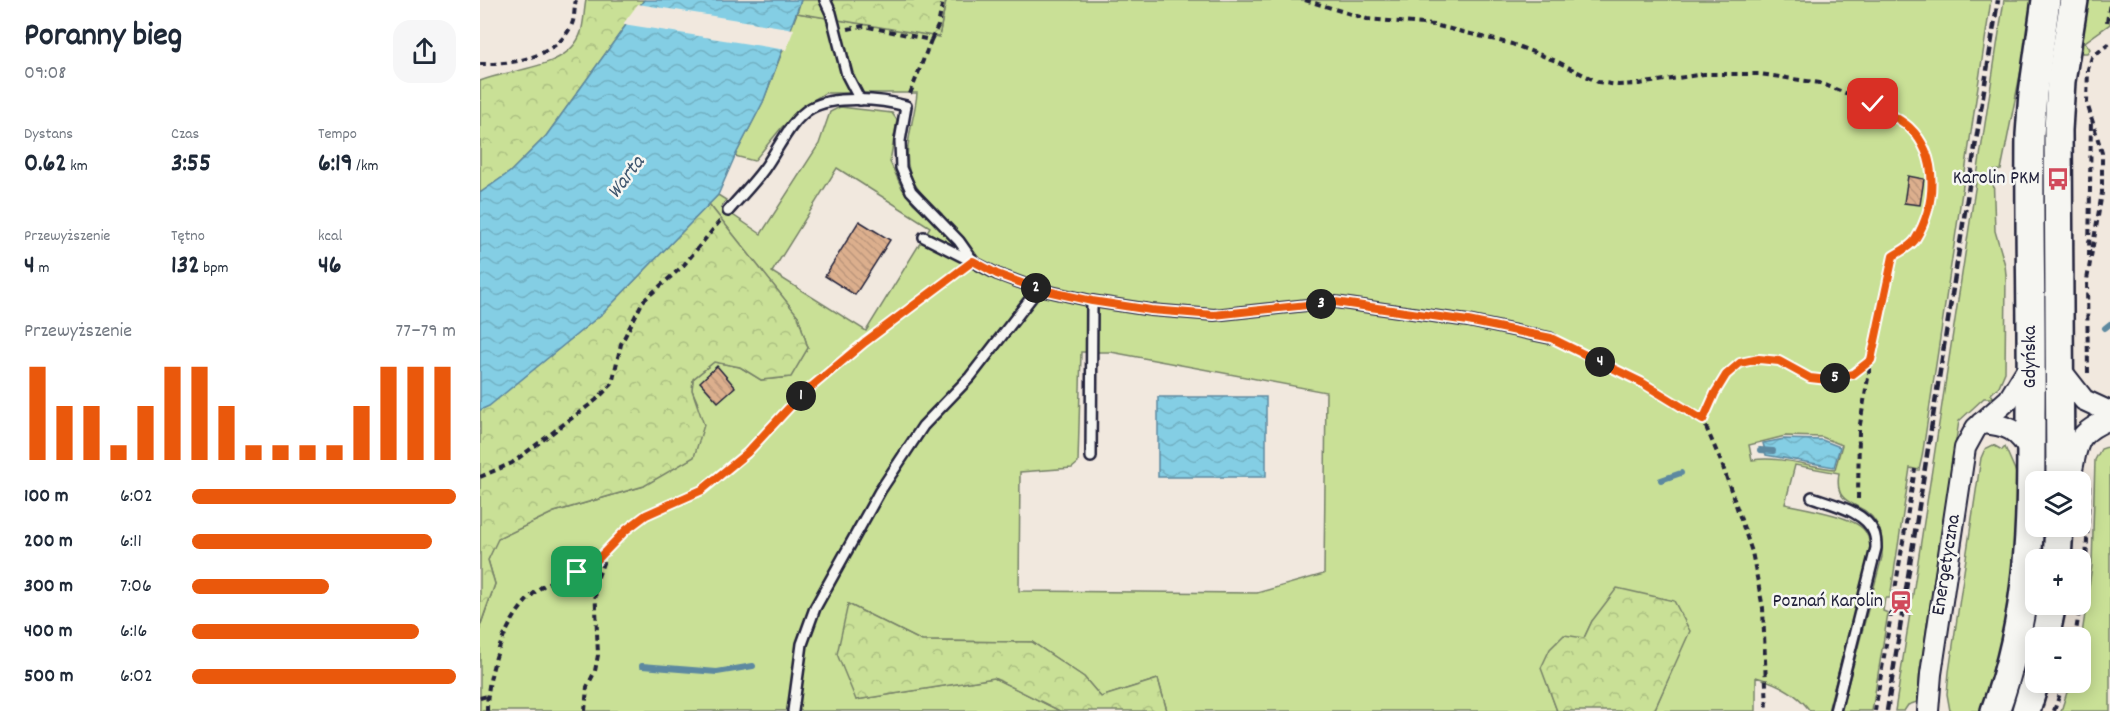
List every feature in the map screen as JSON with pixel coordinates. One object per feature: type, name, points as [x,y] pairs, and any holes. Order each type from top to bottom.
[{"type":"main road","name":"Gdyńska","points":[[1995,711],[2014,646],[2025,587],[2031,534],[2030,135],[2033,93],[2046,0]]},
{"type":"main road","name":"Gdyńska","points":[[2060,471],[2058,130],[2061,81],[2074,0]]},
{"type":"main road","points":[[2026,711],[2031,693]]},
{"type":"street","name":"Energetyczna","points":[[1928,711],[1931,674],[1965,448],[1973,430],[2009,399],[2031,362]]},
{"type":"street","points":[[2060,368],[2084,400],[2110,412]]},
{"type":"street","points":[[2072,471],[2075,451],[2081,437],[2092,426],[2110,419]]},
{"type":"street","points":[[1981,423],[2004,425],[2025,442],[2031,453]]},
{"type":"lane","points":[[825,0],[848,75],[860,100]]},
{"type":"lane","points":[[728,211],[762,171],[796,122],[811,108],[832,101],[860,100],[906,106],[900,141],[901,168],[911,191],[959,241],[973,261]]},
{"type":"lane","points":[[924,237],[997,274],[1038,289],[1092,301],[1151,310],[1214,315],[1335,302],[1468,321],[1551,338]]},
{"type":"lane","points":[[794,711],[802,644],[814,608],[880,491],[923,426],[970,377],[1038,289]]},
{"type":"lane","points":[[1091,458],[1092,301]]},
{"type":"lane","points":[[1812,496],[1858,516],[1868,524],[1874,533],[1876,548],[1835,711]]},
{"type":"path","points":[[482,65],[523,59],[546,51],[560,41],[572,24],[576,0]]},
{"type":"path","points":[[906,106],[938,26],[943,0]]},
{"type":"path","points":[[1305,0],[1367,19],[1434,25],[1512,44],[1556,61],[1598,82],[1618,85],[1639,84],[1704,74],[1760,74],[1820,83],[1873,104],[1909,127],[1924,147],[1932,172],[1933,192],[1914,242],[1893,256],[1858,430],[1858,516]]},
{"type":"path","points":[[2107,22],[2110,3]]},
{"type":"path","points":[[836,32],[864,26],[931,40]]},
{"type":"path","points":[[2089,266],[2102,193],[2102,153],[2086,99],[2089,62],[2097,52],[2110,43]]},
{"type":"path","points":[[2090,377],[2087,291],[2091,115]]},
{"type":"path","points":[[480,477],[512,463],[596,400],[612,384],[621,344],[643,301],[683,266],[728,211]]},
{"type":"path","points":[[487,711],[490,674],[515,615],[532,594],[550,581],[577,572],[597,560],[626,530],[646,515],[702,490],[747,453],[798,398],[865,342],[973,261]]},
{"type":"path","points":[[1551,338],[1641,382],[1703,420],[1722,464],[1752,552],[1763,608],[1767,711]]},
{"type":"path","points":[[1703,420],[1726,375],[1740,363],[1759,359],[1779,361],[1810,378],[1828,380],[1853,374],[1871,360]]},
{"type":"path","points":[[1875,711],[1915,469]]},
{"type":"path","points":[[2077,627],[2086,566],[2087,537]]},
{"type":"path","points":[[585,711],[587,687],[595,671],[598,655],[595,585],[608,551]]},
{"type":"path","points":[[2054,711],[2060,693]]},
{"type":"path","points":[[480,698],[487,696]]},
{"type":"green space","points":[[586,0],[644,0],[546,136],[510,172],[480,193],[480,81],[537,66],[564,54],[581,32]]},
{"type":"green space","points":[[801,0],[946,0],[939,37],[797,13]]},
{"type":"green space","points":[[946,0],[1991,0],[1922,457],[1919,470],[1910,468],[1890,598],[1885,598],[1883,611],[1888,613],[1872,711],[1841,711],[1882,557],[1882,538],[1875,521],[1869,514],[1850,503],[1840,493],[1839,473],[1795,465],[1785,504],[1828,513],[1851,521],[1865,531],[1869,543],[1870,555],[1828,711],[1810,711],[1786,689],[1756,677],[1756,711],[1654,711],[1689,631],[1592,621],[1584,638],[1542,668],[1557,711],[1167,711],[1158,679],[1101,697],[1084,677],[1032,642],[922,641],[848,604],[856,700],[994,678],[1060,711],[480,711],[480,627],[495,584],[488,560],[497,539],[554,512],[644,486],[698,404],[692,390],[693,379],[714,362],[740,367],[761,380],[790,377],[808,348],[798,316],[709,204],[718,195],[726,200],[721,207],[761,234],[819,144],[830,112],[840,107],[892,113],[897,120],[890,162],[902,188],[913,203],[934,222],[942,214],[918,190],[908,164],[907,152],[917,93],[825,93],[810,102],[782,127],[754,161],[735,156],[763,102],[797,13],[939,37]],"holes":[[[837,168],[930,227],[866,331],[772,272]],[[1081,352],[1111,352],[1326,392],[1324,574],[1257,593],[1019,591],[1020,472],[1072,468],[1078,463]],[[1785,436],[1822,437],[1842,445],[1835,469],[1784,460],[1752,460],[1749,445]]]},
{"type":"green space","points":[[2004,0],[2035,0],[2001,170],[1993,171],[1995,231],[2006,275],[2005,372],[1999,386],[1991,394],[1994,398],[1984,398],[1959,421],[1917,702],[1908,705],[1904,711],[1895,711]]},
{"type":"green space","points":[[2087,0],[2110,0],[2110,24],[2085,42],[2090,49],[2087,53],[2082,53]]},
{"type":"green space","points":[[709,204],[798,316],[808,348],[791,377],[761,380],[740,367],[714,362],[693,379],[692,390],[704,425],[694,457],[644,486],[554,512],[498,539],[488,560],[495,584],[480,626],[480,410],[603,313]]},
{"type":"green space","points":[[1993,445],[2002,450],[2005,447],[2018,481],[2018,521],[2010,606],[1996,667],[1981,711],[1950,711],[1947,694],[1949,672],[1981,458],[1985,449]]},
{"type":"green space","points":[[2110,446],[2110,711],[2061,711],[2067,693],[2091,693],[2091,627],[2083,627],[2085,615],[2091,615],[2095,460],[2101,449]]},
{"type":"green space","points":[[1617,588],[1674,601],[1690,631],[1654,711],[1557,711],[1541,668],[1550,649],[1564,635],[1584,638],[1592,621]]},
{"type":"green space","points":[[848,604],[922,641],[1032,642],[1084,677],[1101,697],[1158,679],[1167,711],[1060,711],[994,678],[856,700],[837,654]]},
{"type":"water","name":"Warta","points":[[644,0],[801,0],[763,102],[718,195],[603,313],[489,406],[480,410],[480,193],[510,172],[546,136]]},
{"type":"water","points":[[1158,397],[1266,397],[1266,477],[1158,477]]},
{"type":"water","points":[[1784,439],[1822,440],[1840,447],[1834,467],[1766,455],[1763,443]]},
{"type":"pier","points":[[638,4],[794,29],[786,50],[623,24]]},
{"type":"building","points":[[1908,176],[1924,179],[1920,205],[1904,203]]},
{"type":"building","points":[[859,221],[890,240],[855,295],[825,276]]},
{"type":"building","points":[[717,366],[735,387],[718,402],[700,382]]},
{"type":"waterway","points":[[2105,328],[2110,324]]},
{"type":"waterway","points":[[1760,450],[1773,451]]},
{"type":"waterway","points":[[1661,480],[1681,473]]},
{"type":"waterway","points":[[642,666],[717,672],[753,666]]},
{"type":"railway","points":[[1887,711],[1998,0]]},
{"type":"place","name":"Karolin PKM","points":[[2058,179]]},
{"type":"place","name":"Poznań Karolin","points":[[1901,602]]},
{"type":"route","points":[[577,572],[608,551],[626,530],[646,515],[702,490],[747,453],[798,398],[865,342],[973,261],[997,274],[1038,289],[1092,301],[1151,310],[1214,315],[1335,302],[1468,321],[1551,338],[1641,382],[1703,420],[1726,375],[1740,363],[1759,359],[1779,361],[1810,378],[1828,380],[1853,374],[1871,360],[1893,256],[1914,242],[1933,192],[1932,172],[1924,147],[1909,127],[1873,104]]}]
